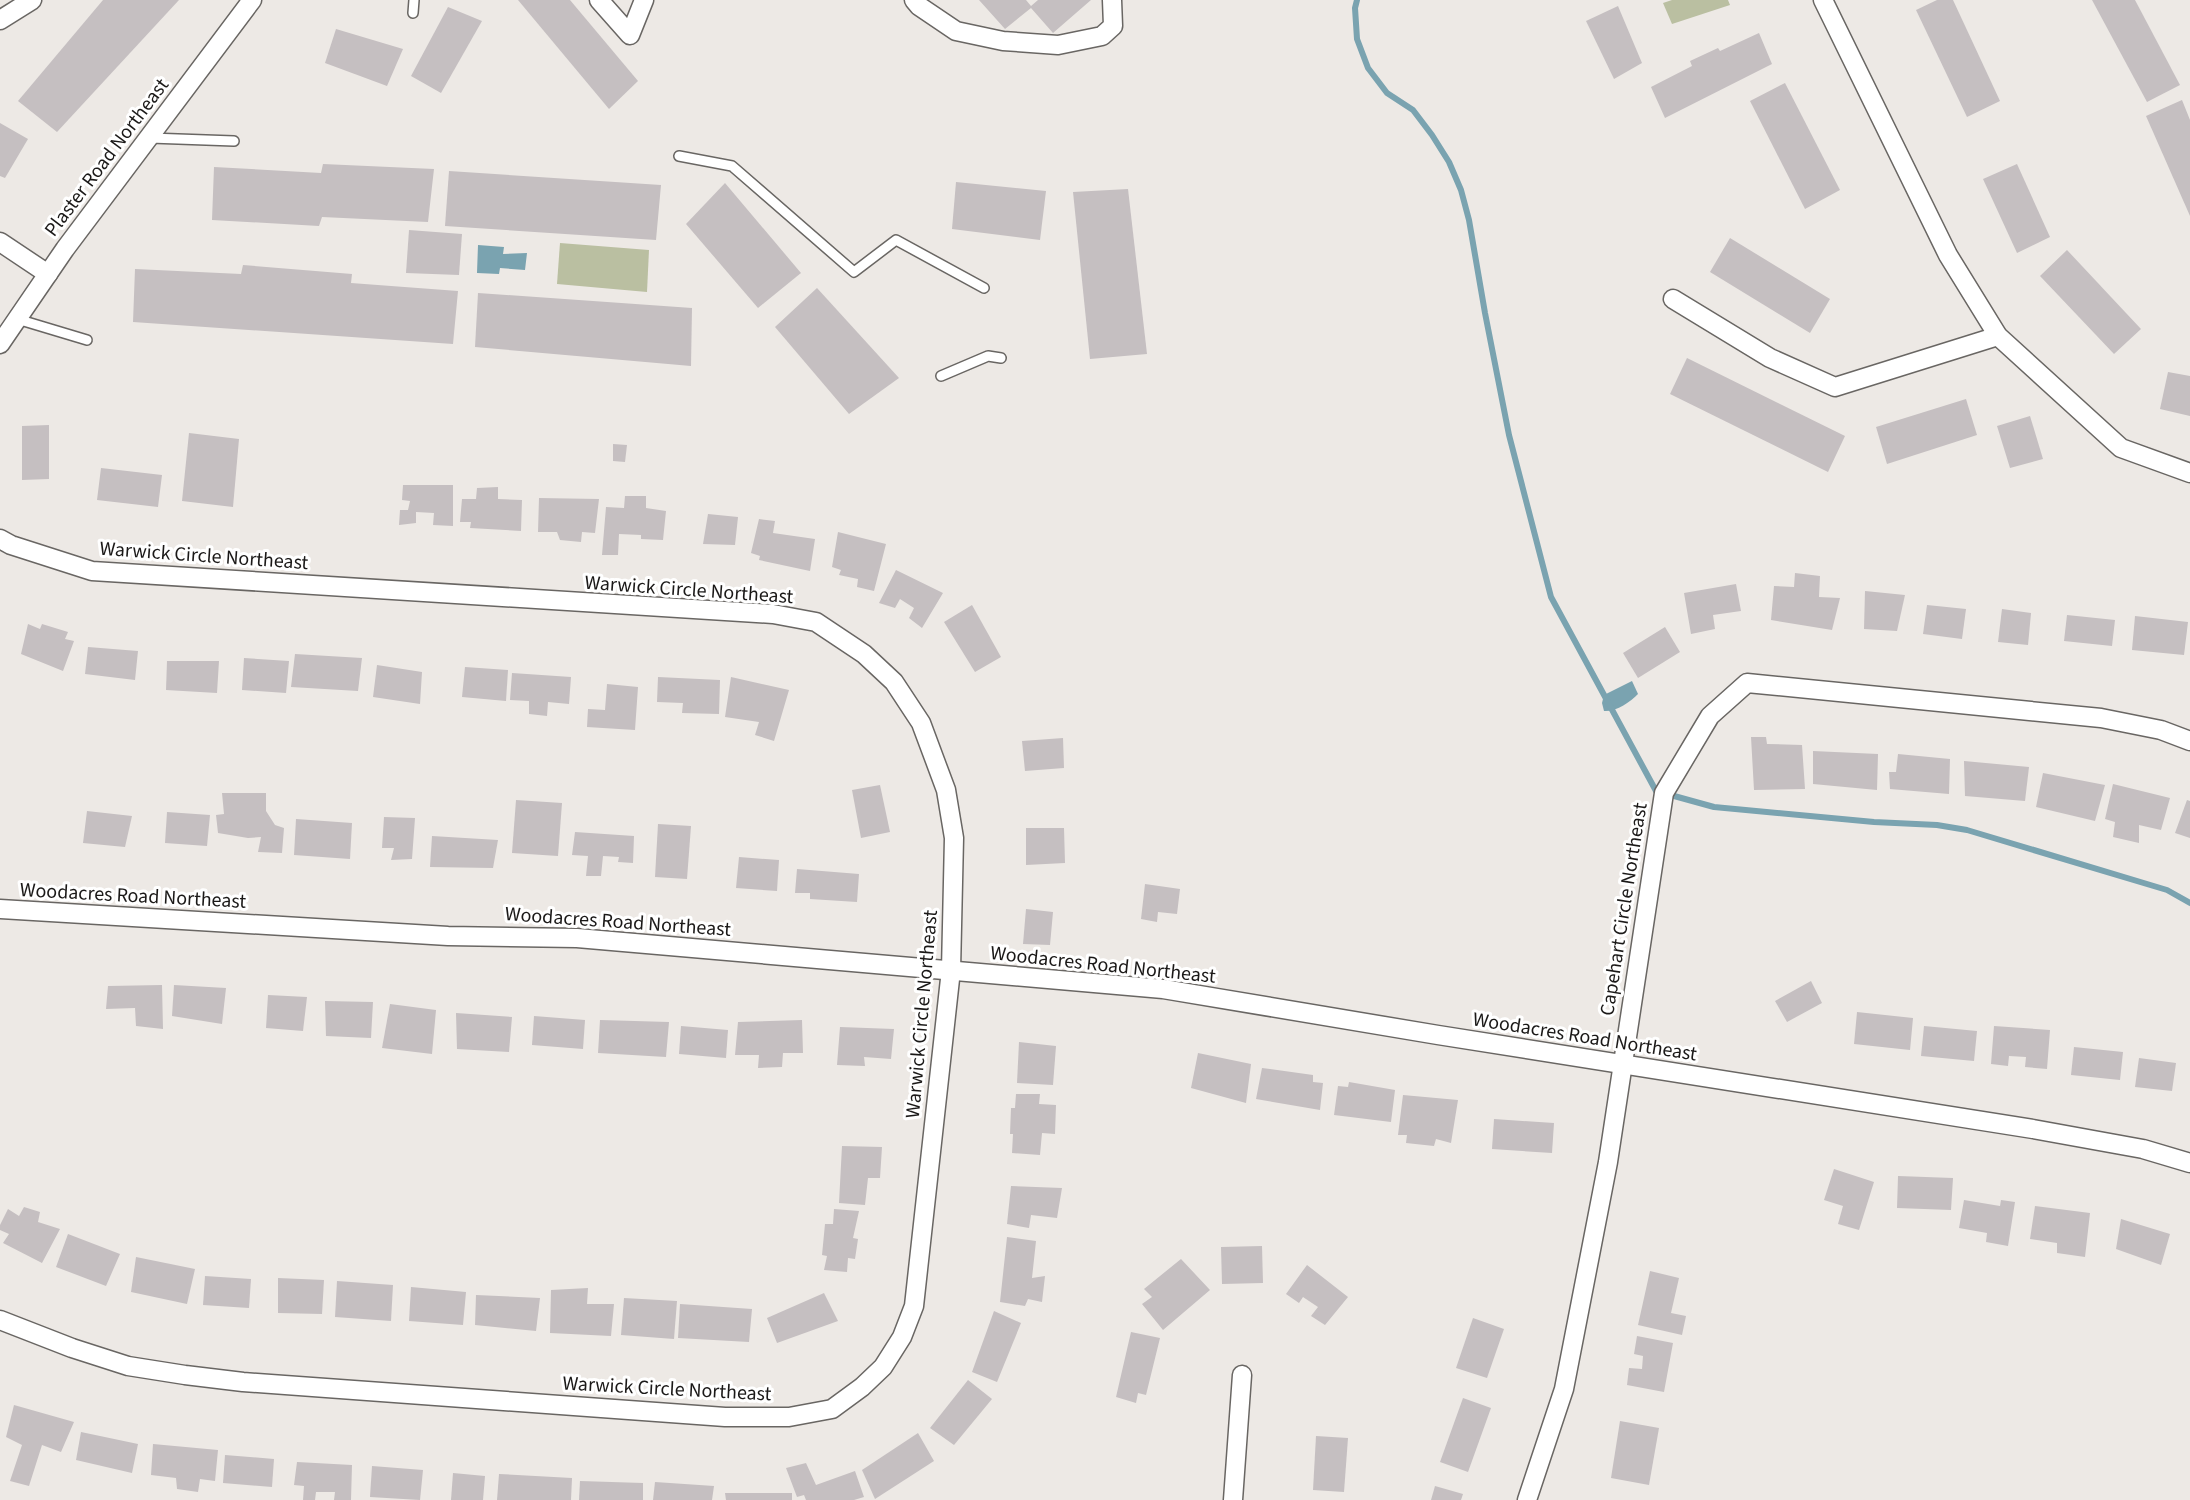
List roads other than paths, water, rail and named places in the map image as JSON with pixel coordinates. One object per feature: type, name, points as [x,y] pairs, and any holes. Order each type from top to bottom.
[{"type":"street","points":[[0,20],[32,0]]},
{"type":"street","name":"Plaster Road Northeast","points":[[0,344],[147,138],[252,0]]},
{"type":"street","points":[[599,0],[630,35],[644,0]]},
{"type":"street","points":[[914,0],[919,6],[956,31],[1003,41],[1058,45],[1102,36],[1113,26],[1112,0]]},
{"type":"street","points":[[1823,0],[1948,255],[1998,336],[2121,448],[2190,473]]},
{"type":"street","points":[[0,242],[48,274]]},
{"type":"street","points":[[1672,299],[1770,358],[1835,387],[1998,336]]},
{"type":"street","name":"Warwick Circle Northeast","points":[[0,539],[11,545],[92,571],[773,614],[816,622],[864,654],[894,682],[921,723],[946,790],[954,838],[951,970],[914,1306],[902,1337],[883,1367],[862,1387],[832,1409],[789,1416],[724,1417],[243,1382],[128,1366],[72,1348],[0,1320]]},
{"type":"street","name":"Capehart Circle Northeast","points":[[1527,1500],[1564,1389],[1608,1162],[1621,1064],[1664,793],[1710,716],[1747,683],[2101,718],[2161,730],[2190,741]]},
{"type":"street","name":"Woodacres Road Northeast","points":[[0,909],[448,936],[577,938],[1163,989],[2033,1129],[2143,1149],[2190,1163]]},
{"type":"street","points":[[1233,1500],[1242,1375]]},
{"type":"lane","points":[[413,13],[414,0]]},
{"type":"lane","points":[[147,138],[234,141]]},
{"type":"lane","points":[[678,156],[732,166],[854,272],[896,240],[984,288]]},
{"type":"lane","points":[[17,319],[87,340]]},
{"type":"lane","points":[[940,376],[988,356],[1001,358]]},
{"type":"water","points":[[478,245],[504,247],[503,254],[527,253],[525,270],[500,268],[499,274],[477,273]]},
{"type":"water","points":[[1632,681],[1638,694],[1618,708],[1604,711],[1602,703],[1604,695]]},
{"type":"waterway","points":[[1357,0],[1355,8],[1357,39],[1368,68],[1387,93],[1413,110],[1449,162],[1461,190],[1469,220],[1509,435],[1551,597],[1656,791],[1714,807],[1874,822],[1937,825],[1967,830],[2167,890],[2190,903]]}]
